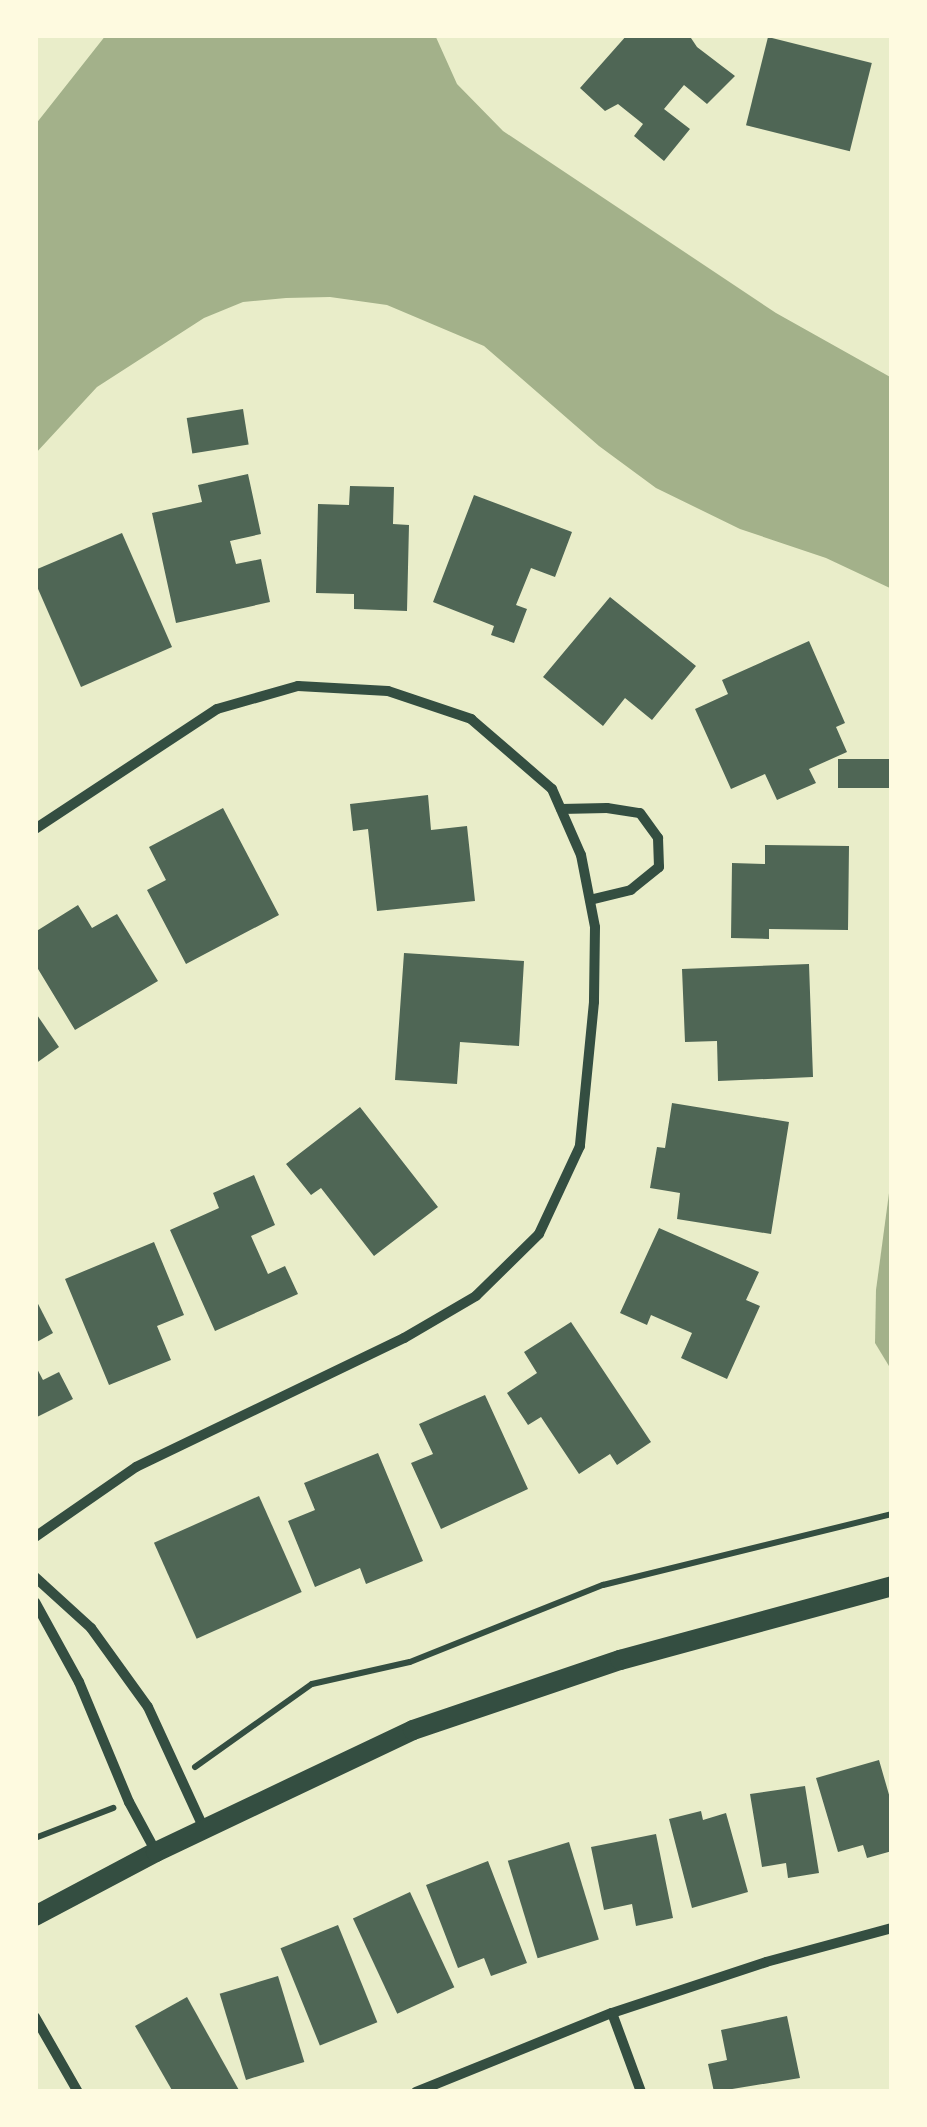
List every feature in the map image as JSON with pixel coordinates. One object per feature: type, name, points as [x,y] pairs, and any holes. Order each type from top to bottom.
[{"type":"main road","points":[[35,1916],[156,1852],[413,1730],[620,1660],[892,1586]]},
{"type":"street","points":[[35,830],[217,709],[298,686],[388,691],[470,719],[552,788],[581,856],[596,927],[594,1002],[580,1146],[539,1234],[476,1296],[404,1338],[136,1468],[35,1537]]},
{"type":"street","points":[[561,809],[607,808],[640,813],[658,838],[659,867],[630,890],[590,900]]},
{"type":"street","points":[[35,1577],[91,1628],[116,1660],[148,1708],[204,1829]]},
{"type":"street","points":[[35,1602],[80,1682],[129,1802],[156,1852]]},
{"type":"street","points":[[416,2092],[612,2013],[766,1962],[892,1928]]},
{"type":"street","points":[[612,2013],[640,2092]]},
{"type":"street","points":[[35,2017],[78,2092]]},
{"type":"path","points":[[182,1776],[312,1684],[410,1662],[603,1585],[892,1514]]},
{"type":"path","points":[[35,1838],[129,1802]]},
{"type":"shaded area","points":[[106,35],[435,35],[457,84],[503,131],[776,313],[892,378],[892,589],[826,558],[740,529],[656,488],[599,446],[484,346],[387,305],[330,297],[286,298],[243,302],[204,318],[97,387],[35,454],[35,125]]},
{"type":"shaded area","points":[[892,1171],[892,1371],[875,1343],[876,1290]]},
{"type":"building","points":[[627,35],[689,35],[697,47],[735,76],[707,104],[684,85],[664,109],[690,129],[664,161],[634,136],[643,124],[618,104],[605,111],[580,88]]},
{"type":"building","points":[[768,37],[872,63],[850,151],[746,125]]},
{"type":"building","points":[[243,409],[249,445],[192,453],[187,418]]},
{"type":"building","points":[[248,474],[261,534],[230,541],[236,564],[261,559],[270,602],[176,623],[152,513],[202,502],[198,485]]},
{"type":"building","points":[[350,486],[394,487],[393,524],[409,525],[407,611],[354,609],[354,594],[316,593],[318,504],[349,505]]},
{"type":"building","points":[[474,495],[572,532],[555,577],[531,568],[516,605],[527,609],[514,643],[491,635],[494,626],[433,602]]},
{"type":"building","points":[[122,533],[172,647],[81,687],[35,582],[35,570]]},
{"type":"building","points":[[610,597],[696,666],[652,720],[625,698],[603,726],[543,677]]},
{"type":"building","points":[[809,641],[845,723],[836,727],[847,752],[809,769],[816,783],[777,800],[765,774],[731,789],[695,709],[728,694],[722,680]]},
{"type":"building","points":[[838,759],[892,759],[892,788],[838,788]]},
{"type":"building","points":[[428,795],[431,830],[467,826],[475,901],[377,911],[368,829],[353,831],[350,804]]},
{"type":"building","points":[[223,808],[279,915],[186,964],[147,890],[166,880],[149,847]]},
{"type":"building","points":[[765,845],[849,846],[848,930],[769,929],[769,939],[731,938],[732,863],[765,864]]},
{"type":"building","points":[[78,905],[92,928],[117,914],[158,981],[75,1030],[35,964],[35,932]]},
{"type":"building","points":[[404,953],[524,961],[519,1046],[460,1042],[457,1084],[395,1080]]},
{"type":"building","points":[[809,964],[813,1077],[718,1081],[717,1041],[685,1042],[682,969]]},
{"type":"building","points":[[35,1012],[59,1047],[35,1064]]},
{"type":"building","points":[[672,1103],[789,1122],[771,1234],[677,1219],[680,1193],[650,1188],[657,1147],[665,1148]]},
{"type":"building","points":[[360,1107],[438,1207],[374,1256],[321,1188],[311,1195],[286,1164]]},
{"type":"building","points":[[254,1175],[275,1225],[251,1236],[268,1274],[285,1266],[298,1294],[215,1331],[170,1230],[219,1208],[213,1193]]},
{"type":"building","points":[[659,1228],[759,1272],[746,1300],[760,1306],[727,1379],[681,1358],[692,1333],[651,1315],[647,1325],[620,1313]]},
{"type":"building","points":[[154,1242],[184,1315],[157,1326],[171,1360],[109,1385],[65,1279]]},
{"type":"building","points":[[35,1298],[53,1333],[35,1343]]},
{"type":"building","points":[[571,1322],[651,1442],[617,1465],[610,1454],[579,1474],[541,1417],[528,1425],[507,1393],[537,1373],[524,1352]]},
{"type":"building","points":[[35,1365],[43,1380],[59,1372],[73,1399],[35,1418]]},
{"type":"building","points":[[485,1395],[528,1489],[441,1529],[411,1463],[433,1454],[419,1424]]},
{"type":"building","points":[[378,1453],[423,1561],[366,1584],[360,1568],[315,1587],[288,1521],[315,1510],[304,1483]]},
{"type":"building","points":[[259,1496],[302,1592],[197,1639],[154,1543]]},
{"type":"building","points":[[879,1760],[892,1805],[892,1851],[867,1858],[863,1845],[838,1852],[816,1778]]},
{"type":"building","points":[[805,1786],[819,1873],[788,1878],[786,1863],[762,1867],[750,1794]]},
{"type":"building","points":[[701,1811],[703,1820],[726,1813],[748,1892],[692,1908],[669,1819]]},
{"type":"building","points":[[656,1834],[673,1918],[636,1926],[632,1904],[604,1910],[591,1847]]},
{"type":"building","points":[[569,1842],[599,1940],[538,1958],[508,1861]]},
{"type":"building","points":[[488,1861],[527,1963],[491,1976],[484,1958],[458,1968],[426,1885]]},
{"type":"building","points":[[410,1892],[454,1987],[397,2014],[353,1919]]},
{"type":"building","points":[[338,1925],[377,2022],[320,2046],[281,1948]]},
{"type":"building","points":[[278,1976],[304,2062],[246,2080],[220,1994]]},
{"type":"building","points":[[187,1997],[240,2092],[173,2092],[135,2026]]},
{"type":"building","points":[[787,2016],[800,2078],[714,2092],[708,2064],[727,2060],[721,2030]]}]
